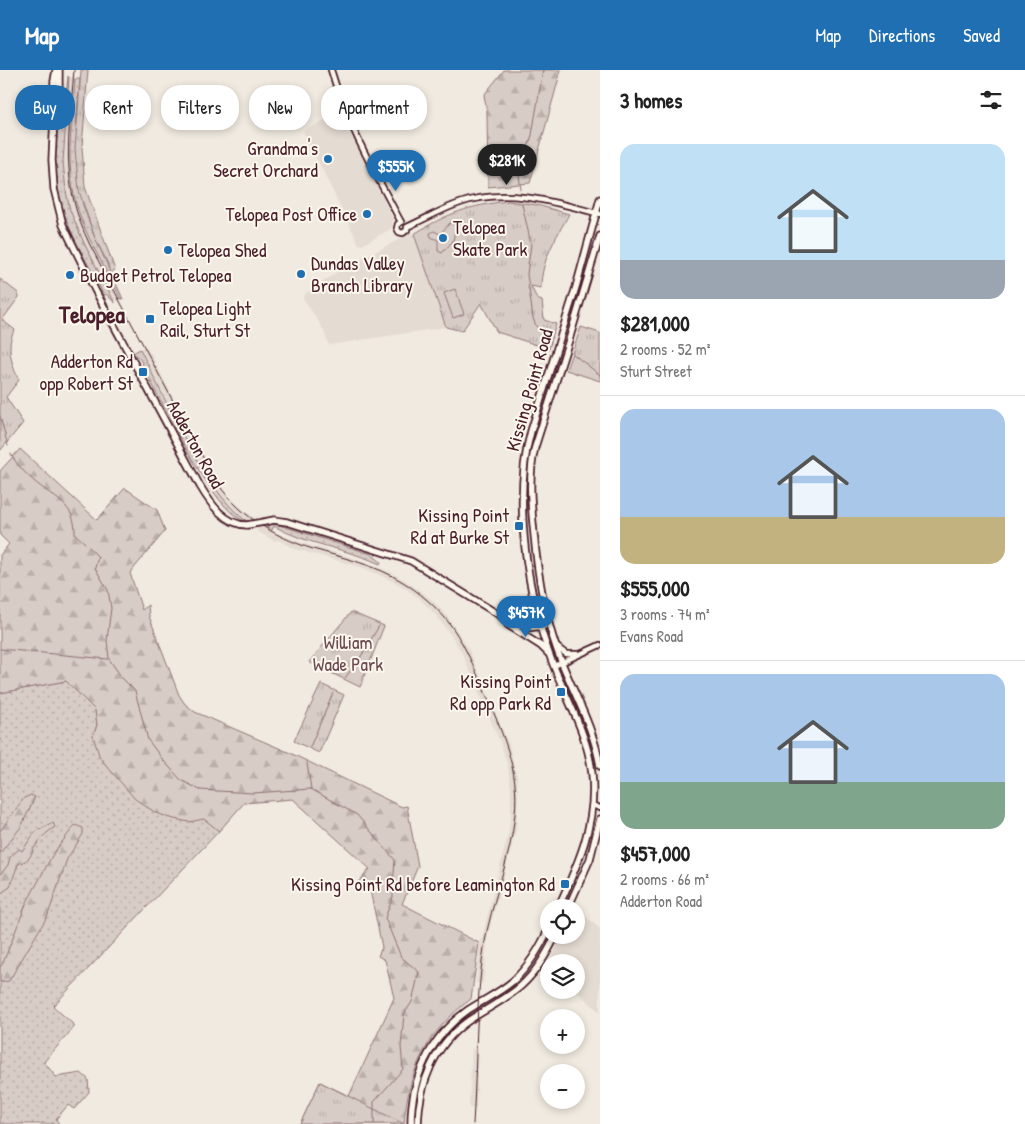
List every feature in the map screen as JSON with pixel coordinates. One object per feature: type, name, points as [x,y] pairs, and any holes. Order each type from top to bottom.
[{"type":"main road","name":"Adderton Road","points":[[58,70],[59,87],[54,117],[52,160],[54,189],[59,212],[70,242],[203,491],[228,520],[236,524],[247,525],[274,520],[287,522],[411,562],[514,624],[526,628],[549,625]]},
{"type":"main road","name":"Kissing Point Road","points":[[562,899],[582,853],[589,828],[592,805],[592,774],[586,742],[580,724],[549,654],[536,610],[523,517],[522,490],[525,454],[598,214],[600,199]]},
{"type":"main road","name":"Kissing Point Road","points":[[600,236],[535,447],[530,494],[541,587],[549,625],[562,663],[589,723],[596,744],[600,766]]},
{"type":"main road","name":"Adderton Road","points":[[489,610],[541,646],[549,654]]},
{"type":"main road","points":[[514,624],[529,621],[536,610]]},
{"type":"main road","points":[[572,899],[590,859],[600,819]]},
{"type":"main road","points":[[411,1124],[412,1098],[416,1081],[435,1043],[450,1025],[463,1014],[497,993],[520,974],[541,944]]},
{"type":"main road","points":[[418,1124],[420,1099],[424,1083],[429,1069],[442,1046],[466,1023],[506,998],[521,986],[538,966],[551,944]]},
{"type":"street","points":[[331,70],[343,106],[355,132],[401,222],[407,227]]},
{"type":"street","points":[[401,222],[397,226],[399,232],[405,232],[407,227],[461,202],[495,196],[531,197],[598,214]]},
{"type":"street","points":[[555,645],[566,654],[581,654]]},
{"type":"street","points":[[554,666],[600,646]]},
{"type":"street","points":[[592,805],[600,808]]},
{"type":"shaded area","points":[[69,77],[75,77],[74,85],[68,85]]},
{"type":"shaded area","points":[[321,122],[321,130],[349,130],[393,218],[392,228],[362,245],[359,244],[303,131],[311,130],[311,127]]},
{"type":"shaded area","points":[[65,130],[72,130],[70,154],[73,190],[82,222],[121,299],[115,303],[84,243],[70,210],[63,162]]},
{"type":"shaded area","points":[[411,233],[414,234],[446,327],[329,345],[322,327],[303,298],[304,295],[336,273]]},
{"type":"shaded area","points":[[145,346],[149,353],[151,353],[212,472],[227,494],[241,508],[281,535],[363,561],[390,572],[409,583],[432,600],[447,616],[468,648],[509,745],[517,778],[518,794],[516,830],[488,934],[483,983],[476,983],[479,950],[509,831],[511,788],[508,766],[500,742],[462,653],[435,614],[418,597],[399,584],[364,568],[295,549],[278,540],[275,541],[256,531],[259,528],[231,509],[214,486],[189,444],[140,349]]},
{"type":"shaded area","points":[[585,916],[600,929],[600,1012],[585,999],[585,954],[553,954],[558,944],[585,944]]},
{"type":"shaded area","points":[[478,1048],[476,1108],[469,1108],[472,1049]]},
{"type":"green space","points":[[81,70],[88,70],[87,85],[85,85],[82,147],[85,187],[115,270],[110,273],[107,262],[95,238],[79,191],[75,149]]},
{"type":"green space","points":[[504,70],[561,70],[530,183],[488,187],[487,112],[484,95]]},
{"type":"green space","points":[[75,79],[80,79],[76,127],[83,205],[95,238],[123,299],[121,299],[100,260],[76,204],[70,163],[71,130],[75,130]]},
{"type":"green space","points":[[57,130],[65,130],[63,162],[70,210],[84,243],[115,303],[106,294],[104,295],[107,304],[70,228],[60,200],[56,168]]},
{"type":"green space","points":[[508,201],[537,205],[569,214],[546,259],[541,288],[531,286],[537,299],[542,301],[544,320],[556,324],[549,349],[497,332],[481,303],[462,331],[446,327],[414,234],[437,221],[470,208]]},
{"type":"green space","name":"Telopea Skate Park","points":[[450,223],[456,226],[453,241],[442,253],[438,251],[438,240],[431,237],[430,233],[434,231],[440,234]]},
{"type":"green space","points":[[0,279],[18,293],[19,297],[2,320],[15,330],[10,341],[10,348],[12,362],[19,380],[6,397],[23,423],[0,451]]},
{"type":"green space","points":[[455,289],[464,314],[453,318],[444,293]]},
{"type":"green space","points":[[581,327],[600,333],[600,381],[566,370]]},
{"type":"green space","points":[[140,349],[202,468],[232,509],[247,521],[234,515],[219,499],[203,477],[172,423],[140,359],[133,353]]},
{"type":"green space","points":[[20,449],[97,520],[125,488],[157,510],[165,531],[130,573],[142,610],[148,605],[149,616],[179,695],[185,704],[195,712],[288,752],[402,807],[407,806],[418,866],[402,904],[479,943],[471,999],[443,1025],[422,1054],[410,1087],[404,1124],[300,1124],[320,1082],[349,1096],[394,998],[385,960],[378,956],[382,947],[370,890],[365,886],[353,888],[370,869],[293,799],[244,803],[219,831],[204,819],[189,822],[156,813],[135,799],[100,758],[93,736],[97,725],[95,710],[66,681],[0,693],[0,555],[9,544],[0,535],[0,471]]},
{"type":"green space","points":[[270,524],[279,525],[371,554],[381,562],[380,564],[300,538],[274,526],[272,530],[265,526]]},
{"type":"green space","name":"William Wade Park","points":[[351,612],[384,626],[360,687],[309,662]]},
{"type":"green space","points":[[66,681],[95,710],[97,725],[93,736],[156,813],[189,821],[204,818],[219,831],[53,1006],[75,1026],[44,1062],[56,1077],[81,1073],[88,1079],[89,1092],[74,1109],[68,1105],[56,1119],[59,1124],[0,1124],[0,693]]},
{"type":"green space","points":[[321,684],[344,695],[319,753],[294,741]]},
{"type":"green space","points":[[31,795],[35,797],[21,827],[0,853],[0,831],[24,798]]},
{"type":"green space","points":[[53,823],[55,827],[41,839],[27,860],[18,864],[10,887],[0,894],[0,875],[8,865],[10,857],[19,849],[22,851],[35,832]]},
{"type":"green space","points":[[75,825],[83,828],[83,834],[67,859],[48,915],[9,981],[0,982],[0,967],[26,904],[53,854]]},
{"type":"green space","points":[[320,1082],[404,1124],[300,1124]]},
{"type":"waterway","points":[[521,190],[519,175],[532,135],[543,70]]},
{"type":"waterway","points":[[522,204],[531,244],[527,274],[533,318],[536,326],[551,343]]},
{"type":"waterway","points":[[573,354],[600,375]]},
{"type":"waterway","points":[[0,416],[8,446]]},
{"type":"waterway","points":[[11,454],[27,475],[62,503],[72,515],[75,534],[85,543]]},
{"type":"waterway","points":[[89,547],[98,557],[95,568],[108,590],[111,608],[107,640],[109,659],[122,678],[135,691],[148,740],[163,760],[181,780],[200,790],[253,793],[311,789],[357,815],[395,860],[393,887]]},
{"type":"waterway","points":[[345,678],[360,658],[379,626]]},
{"type":"waterway","points":[[0,649],[108,659]]},
{"type":"waterway","points":[[310,747],[333,693]]},
{"type":"waterway","points":[[307,763],[311,789]]},
{"type":"waterway","points":[[374,1124],[374,1102],[403,1069],[401,1047],[404,1014],[412,1002],[419,972],[401,957],[385,918],[393,892]]},
{"type":"tram line","points":[[74,70],[68,159],[70,180],[80,222],[90,245],[214,478],[233,502],[245,513],[270,530],[298,544],[360,562],[382,571],[403,582],[426,599],[446,619],[463,644],[503,735],[515,781],[515,814],[513,831],[487,930],[481,969],[473,1124]]},
{"type":"place","name":"Grandma's Secret Orchard","points":[[328,159]]},
{"type":"place","name":"Telopea Post Office","points":[[367,214]]},
{"type":"place","name":"Telopea Skate Park","points":[[443,238]]},
{"type":"place","name":"Telopea Shed","points":[[168,250]]},
{"type":"place","name":"Dundas Valley Branch Library","points":[[301,274]]},
{"type":"place","name":"Budget Petrol Telopea","points":[[70,275]]},
{"type":"place","name":"Telopea Light Rail, Sturt St","points":[[150,319]]},
{"type":"place","name":"Adderton Rd opp Robert St","points":[[143,372]]},
{"type":"place","name":"Kissing Point Rd at Burke St","points":[[519,526]]},
{"type":"place","name":"Kissing Point Rd opp Park Rd","points":[[561,692]]},
{"type":"place","name":"Kissing Point Rd before Leamington Rd","points":[[565,884]]},
{"type":"district","name":"Telopea","points":[[92,315]]}]
